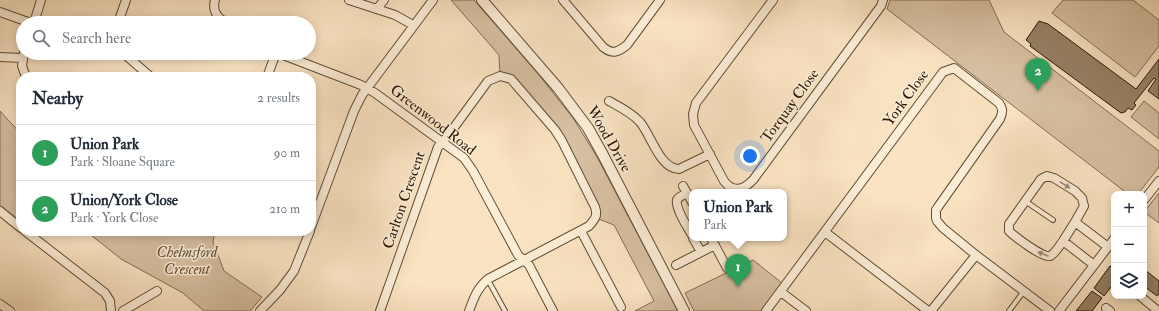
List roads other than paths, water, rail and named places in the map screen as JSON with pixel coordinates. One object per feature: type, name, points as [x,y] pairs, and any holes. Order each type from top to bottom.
[{"type":"street","points":[[35,16],[41,0]]},
{"type":"street","points":[[120,16],[126,0]]},
{"type":"street","points":[[214,0],[214,11],[218,16]]},
{"type":"street","points":[[349,0],[395,15],[413,25]]},
{"type":"street","points":[[378,9],[384,0]]},
{"type":"street","points":[[316,214],[354,111],[368,88],[413,25],[433,0]]},
{"type":"street","name":"Wood Drive","points":[[482,0],[558,88],[588,128],[684,311]]},
{"type":"street","points":[[563,0],[603,47],[609,52],[612,52],[622,49],[627,45],[660,0]]},
{"type":"street","name":"Torquay Close","points":[[733,189],[724,181],[694,125],[694,109],[696,103],[773,0]]},
{"type":"street","name":"Torquay Close","points":[[740,189],[753,180],[881,6],[883,0]]},
{"type":"street","points":[[0,12],[16,17]]},
{"type":"street","points":[[0,57],[16,56]]},
{"type":"street","points":[[23,60],[22,66],[24,72]]},
{"type":"street","points":[[131,60],[145,72]]},
{"type":"street","points":[[269,72],[274,60]]},
{"type":"street","name":"Greenwood Road","points":[[295,60],[368,88],[464,158],[469,164],[518,255],[529,265],[553,311]]},
{"type":"street","name":"York Close","points":[[766,311],[943,72],[954,68],[999,103],[1002,109],[1000,119],[936,210],[936,218],[939,224],[976,255],[1050,311]]},
{"type":"street","name":"Carlton Crescent","points":[[380,311],[438,148],[488,81],[500,76],[511,79],[555,130],[562,141],[597,213],[596,218],[589,226],[581,231],[488,279],[475,295],[469,311]]},
{"type":"street","points":[[609,101],[627,111],[641,123],[660,155],[670,167],[680,169],[710,154]]},
{"type":"street","points":[[1047,176],[1054,178],[1075,191],[1083,200],[1084,206],[1075,222],[1063,241],[1051,255],[1046,256],[1038,252],[1011,233],[1009,229],[1009,224],[1025,201],[1041,179],[1047,176]]},
{"type":"street","points":[[1147,196],[1159,181]]},
{"type":"street","points":[[689,196],[685,189],[677,204],[689,229]]},
{"type":"street","points":[[0,211],[16,224]]},
{"type":"street","points":[[1075,222],[1108,247]]},
{"type":"street","points":[[581,231],[621,307]]},
{"type":"street","points":[[825,232],[930,311],[976,255]]},
{"type":"street","points":[[31,236],[105,293],[110,301],[111,311]]},
{"type":"street","points":[[260,311],[286,284],[294,271],[308,236]]},
{"type":"street","points":[[696,241],[701,252]]},
{"type":"street","points":[[676,265],[701,252],[713,241],[727,268]]},
{"type":"street","points":[[1063,241],[1094,265]]},
{"type":"street","points":[[1059,311],[1111,243]]},
{"type":"street","points":[[123,311],[157,291]]},
{"type":"street","points":[[781,292],[806,311]]},
{"type":"street","points":[[1144,299],[1158,311]]},
{"type":"street","points":[[0,304],[10,311]]},
{"type":"lane","points":[[1025,201],[1053,220]]},
{"type":"lane","points":[[488,279],[505,311]]},
{"type":"lane","points":[[1009,311],[1024,291]]},
{"type":"place","name":"Union/York Close","points":[[1038,91]]},
{"type":"place","name":"Union Park","points":[[738,287]]},
{"type":"park label","name":"Chelmsford Crescent","points":[[187,260]]}]
